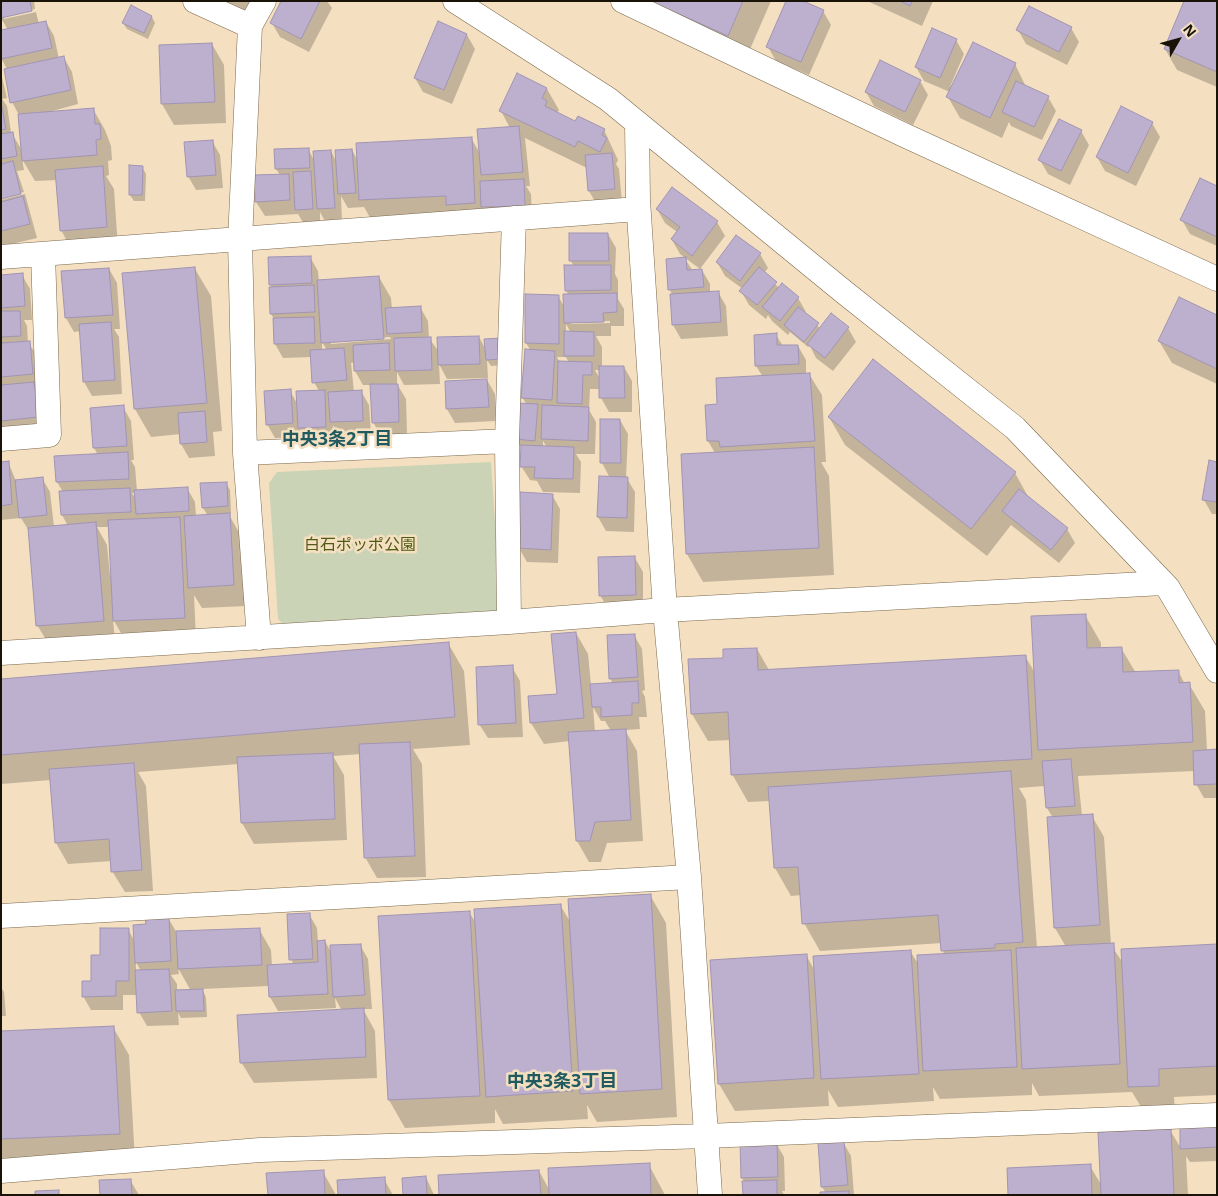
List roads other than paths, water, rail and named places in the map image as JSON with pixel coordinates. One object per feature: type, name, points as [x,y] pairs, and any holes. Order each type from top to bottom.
[{"type":"street","points":[[195,1],[250,26]]},
{"type":"street","points":[[259,638],[245,453],[240,240],[250,26],[264,1]]},
{"type":"street","points":[[455,1],[608,99],[1015,428],[1163,583],[1217,671]]},
{"type":"street","points":[[623,1],[904,135],[1217,279]]},
{"type":"street","points":[[637,123],[638,209],[665,610],[689,877],[710,1195]]},
{"type":"street","points":[[1,257],[638,209]]},
{"type":"street","points":[[509,622],[507,441],[514,218]]},
{"type":"street","points":[[1,439],[50,435],[43,254]]},
{"type":"street","points":[[245,453],[507,441]]},
{"type":"street","points":[[1,653],[509,622],[665,610],[1163,583]]},
{"type":"street","points":[[1,916],[689,877]]},
{"type":"street","points":[[1,1171],[260,1150],[706,1136],[1217,1115]]},
{"type":"district","name":"中央3条2丁目","points":[[337,440]]},
{"type":"district","name":"中央3条3丁目","points":[[562,1082]]},
{"type":"park label","name":"白石ポッポ公園","points":[[360,545]]}]
